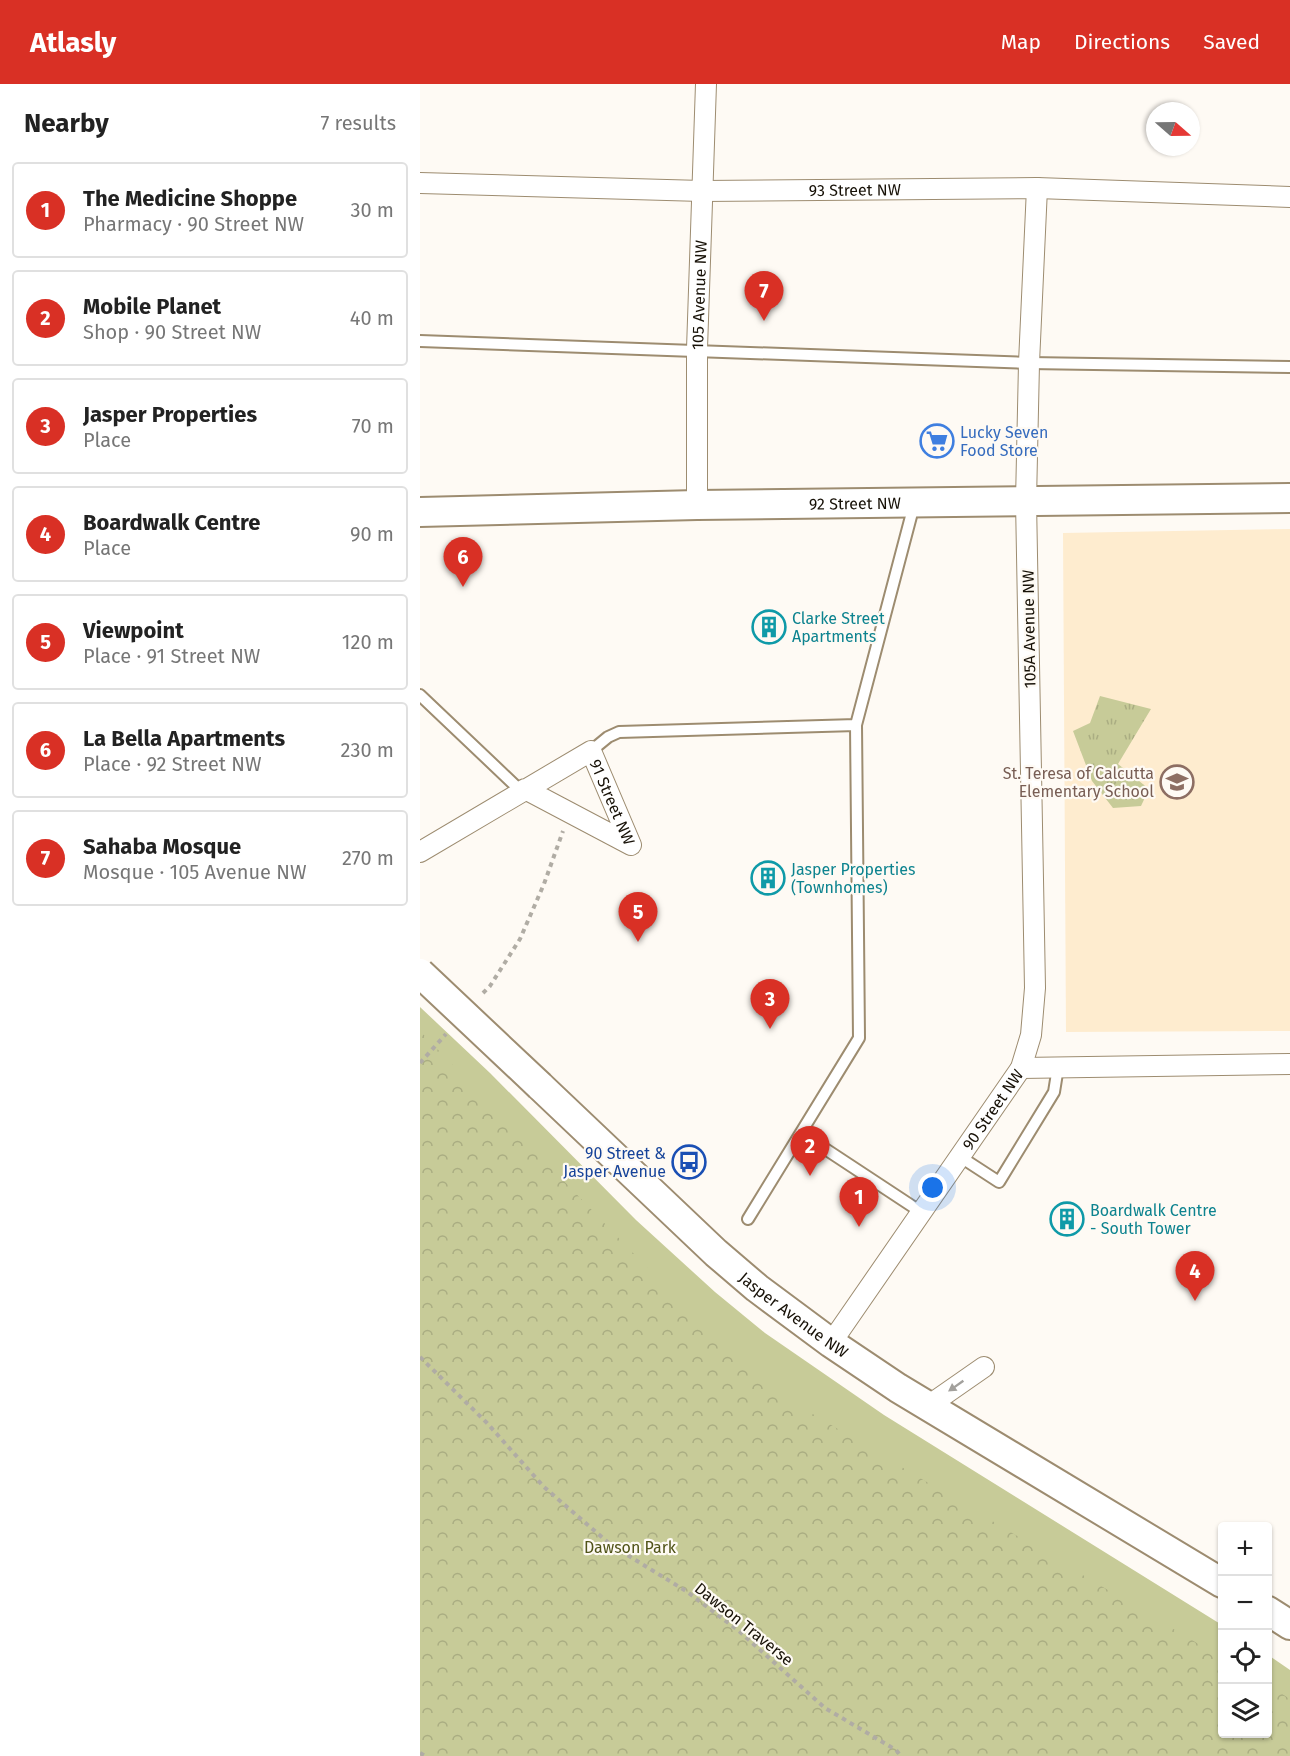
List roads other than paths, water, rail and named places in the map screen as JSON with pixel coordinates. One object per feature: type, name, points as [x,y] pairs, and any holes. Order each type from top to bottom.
[{"type":"main road","name":"92 Street NW","points":[[420,512],[697,505],[1290,498]]},
{"type":"main road","name":"Jasper Avenue NW","points":[[420,973],[716,1253],[757,1288],[831,1343],[928,1406],[1218,1581]]},
{"type":"main road","points":[[1272,1614],[1290,1625]]},
{"type":"street","name":"105 Avenue NW","points":[[697,505],[697,349],[706,84]]},
{"type":"street","name":"93 Street NW","points":[[420,183],[702,191],[1037,188],[1290,197]]},
{"type":"street","name":"105A Avenue NW","points":[[1021,1068],[1031,1035],[1035,988],[1026,501],[1029,363],[1037,188]]},
{"type":"street","name":"91 Street NW","points":[[420,852],[523,790],[591,751],[631,845],[523,790]]},
{"type":"street","name":"90 Street NW","points":[[831,1343],[1021,1068],[1290,1064]]},
{"type":"street","points":[[928,1406],[984,1367]]},
{"type":"lane","points":[[420,341],[697,349],[1029,363],[1290,367]]},
{"type":"lane","points":[[748,1219],[859,1038],[856,725],[915,502]]},
{"type":"lane","points":[[420,695],[523,790]]},
{"type":"lane","points":[[591,751],[608,736],[619,732],[856,725]]},
{"type":"lane","points":[[959,1156],[999,1182],[1054,1092],[1058,1067]]},
{"type":"lane","points":[[801,1133],[921,1212]]},
{"type":"place","name":"Sahaba Mosque","points":[[764,321]]},
{"type":"place","name":"Lucky Seven Food Store","points":[[937,441]]},
{"type":"place","name":"La Bella Apartments","points":[[463,587]]},
{"type":"place","name":"Clarke Street Apartments","points":[[769,627]]},
{"type":"place","name":"St. Teresa of Calcutta Elementary School","points":[[1177,782]]},
{"type":"place","name":"Jasper Properties (Townhomes)","points":[[768,878]]},
{"type":"place","name":"Viewpoint","points":[[638,942]]},
{"type":"place","name":"Jasper Properties","points":[[770,1029]]},
{"type":"place","name":"90 Street & Jasper Avenue","points":[[689,1162]]},
{"type":"place","name":"Mobile Planet","points":[[810,1176]]},
{"type":"place","name":"Boardwalk Centre - South Tower","points":[[1067,1219]]},
{"type":"place","name":"The Medicine Shoppe","points":[[859,1227]]},
{"type":"place","name":"Boardwalk Centre","points":[[1195,1301]]},
{"type":"park label","name":"Dawson Park","points":[[630,1547]]}]
